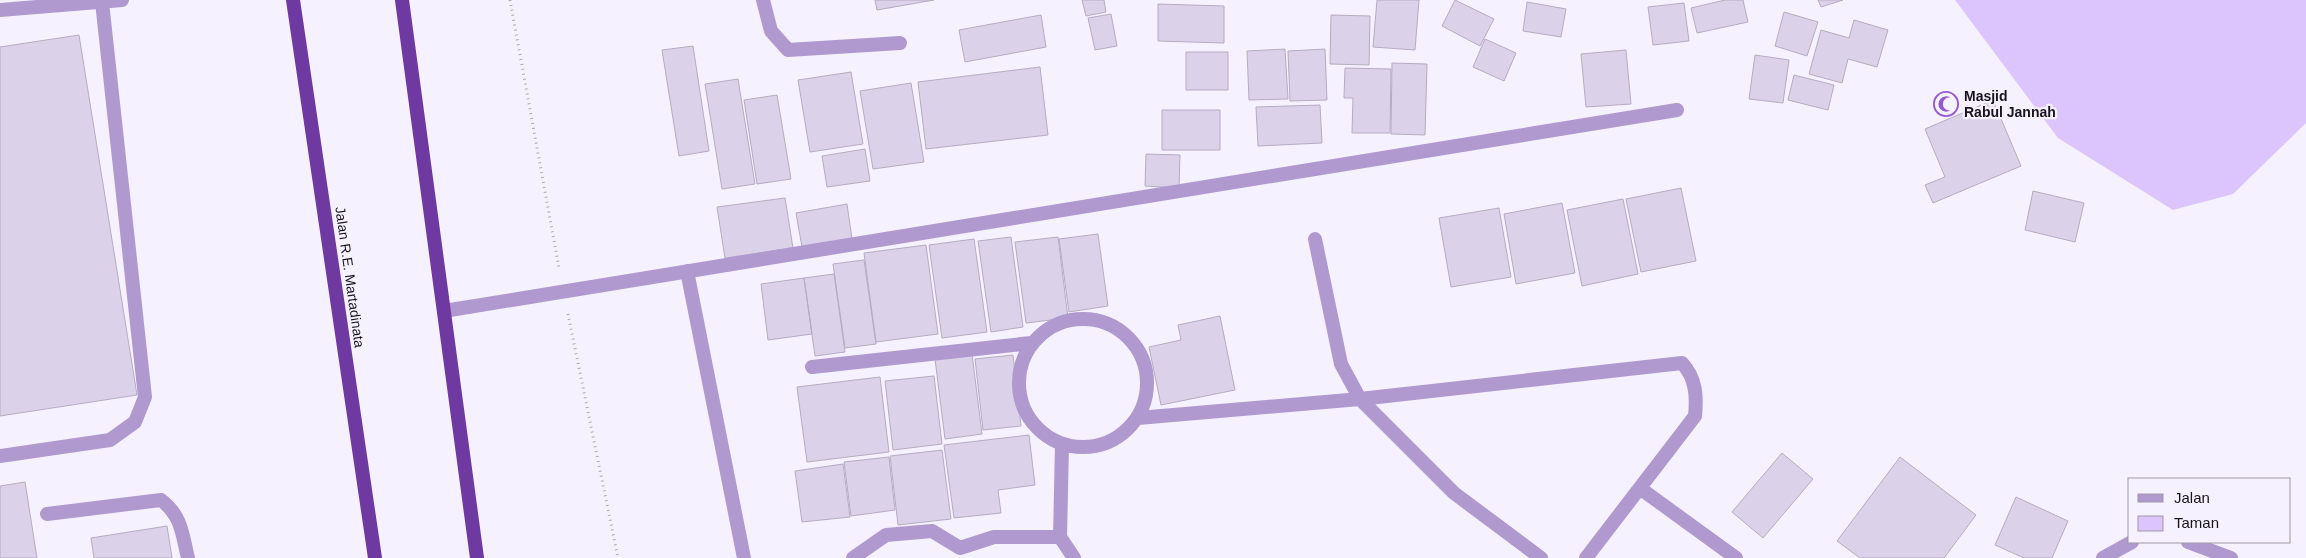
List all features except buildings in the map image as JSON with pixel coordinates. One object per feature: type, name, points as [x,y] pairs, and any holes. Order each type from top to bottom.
[{"type":"highway","name":"Jalan R.E. Martadinata","points":[[293,0],[375,558]]},
{"type":"highway","points":[[402,0],[477,558]]},
{"type":"street","points":[[0,10],[122,0]]},
{"type":"street","points":[[763,0],[771,30],[788,50],[900,43]]},
{"type":"street","points":[[0,456],[110,440],[135,422],[145,397],[102,2]]},
{"type":"street","points":[[444,311],[1677,110]]},
{"type":"street","points":[[1315,239],[1341,364],[1360,399],[1454,493],[1541,558]]},
{"type":"street","points":[[687,271],[744,558]]},
{"type":"street","points":[[1089,319],[1110,324],[1128,337],[1141,355],[1147,376],[1146,398],[1138,418],[1124,434],[1105,445],[1084,448],[1062,445],[1044,435],[1030,421],[1020,402],[1018,381],[1020,368],[1031,343],[1047,329],[1068,320],[1089,319]]},
{"type":"street","points":[[812,367],[1031,343]]},
{"type":"street","points":[[1138,418],[1360,399],[1682,363],[1689,370],[1697,396],[1695,416],[1641,489],[1586,558]]},
{"type":"street","points":[[1062,445],[1060,537],[1074,558]]},
{"type":"street","points":[[1641,489],[1736,558]]},
{"type":"street","points":[[47,514],[161,500],[172,508],[178,518],[188,558]]},
{"type":"street","points":[[853,558],[886,534],[932,531],[960,553],[994,538],[1060,537]]},
{"type":"street","points":[[2103,558],[2130,543]]},
{"type":"street","points":[[2190,543],[2224,557]]},
{"type":"green space","points":[[1955,0],[2306,0],[2306,123],[2233,194],[2173,210],[2058,138]]},
{"type":"place","name":"Masjid Rabul Jannah","points":[[1946,104]]}]
